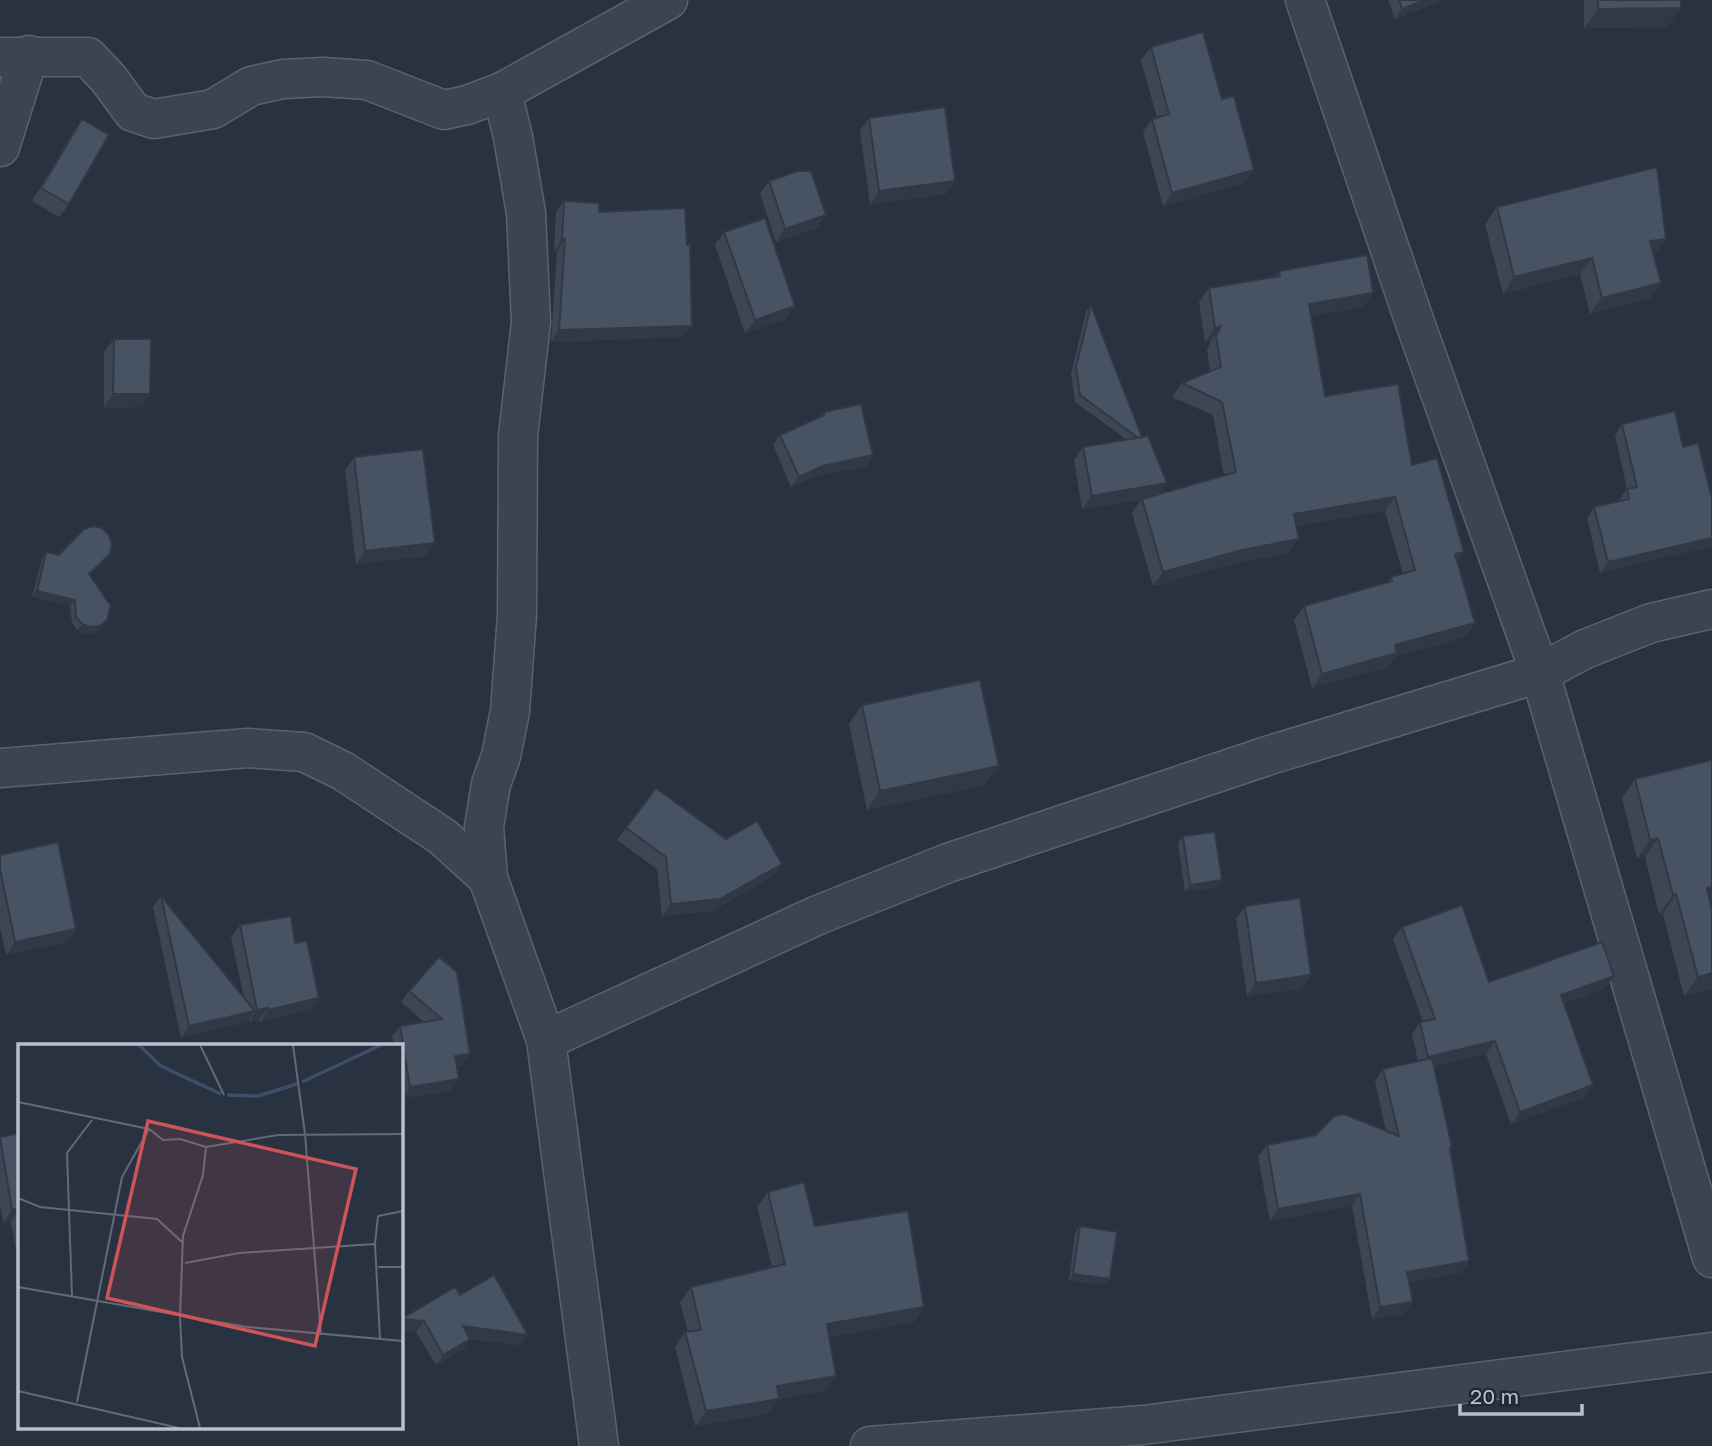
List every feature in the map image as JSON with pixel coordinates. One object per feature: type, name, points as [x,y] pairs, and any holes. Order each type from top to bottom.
[{"type":"street","points":[[0,147],[14,56],[88,57],[133,111],[154,119],[213,109],[251,86],[283,79],[323,77],[367,80],[444,110],[502,92],[668,0]]},
{"type":"street","points":[[1306,0],[1414,320],[1540,673],[1712,1258]]},
{"type":"street","points":[[502,92],[526,213],[531,321],[518,436],[517,615],[513,670],[508,723],[501,756],[491,784],[484,827],[488,878],[547,1040],[599,1446]]},
{"type":"street","points":[[547,1040],[818,915],[948,863],[1270,755],[1540,673],[1585,649],[1651,623],[1712,609]]},
{"type":"street","points":[[0,768],[248,748],[304,752],[343,771],[443,837],[488,878]]},
{"type":"street","points":[[870,1446],[1143,1425],[1712,1352]]},
{"type":"building","points":[[1399,0],[1425,0],[1402,9]]},
{"type":"building","points":[[1598,0],[1681,0],[1681,8],[1598,9]]},
{"type":"building","points":[[1203,32],[1222,99],[1234,96],[1254,170],[1172,193],[1152,119],[1169,114],[1151,47]]},
{"type":"building","points":[[945,107],[955,181],[879,191],[869,118]]},
{"type":"building","points":[[82,119],[109,135],[69,204],[41,188]]},
{"type":"building","points":[[1657,167],[1666,239],[1650,241],[1661,283],[1602,298],[1592,258],[1514,277],[1497,207]]},
{"type":"building","points":[[798,171],[811,171],[826,215],[785,229],[769,181]]},
{"type":"building","points":[[564,201],[599,203],[599,212],[685,208],[687,245],[690,244],[692,326],[559,330],[565,239],[562,239]]},
{"type":"building","points":[[765,218],[795,306],[755,320],[724,232]]},
{"type":"building","points":[[1367,255],[1373,293],[1309,304],[1325,396],[1398,384],[1412,465],[1437,458],[1464,552],[1455,554],[1475,623],[1395,645],[1397,653],[1322,674],[1304,606],[1392,581],[1391,577],[1415,570],[1395,497],[1294,514],[1299,539],[1242,550],[1163,572],[1142,499],[1236,472],[1222,402],[1182,383],[1221,367],[1216,336],[1221,326],[1215,328],[1209,288],[1280,276],[1279,271]]},
{"type":"building","points":[[1091,305],[1142,437],[1138,438],[1080,395],[1076,367]]},
{"type":"building","points":[[114,339],[151,339],[150,394],[113,394]]},
{"type":"building","points":[[861,404],[873,455],[823,466],[799,477],[780,435],[824,415],[824,412]]},
{"type":"building","points":[[1675,411],[1683,447],[1698,443],[1712,498],[1712,538],[1608,562],[1594,507],[1629,499],[1627,489],[1637,487],[1622,424]]},
{"type":"building","points":[[1148,436],[1167,483],[1092,496],[1083,447]]},
{"type":"building","points":[[423,449],[435,543],[365,551],[354,457]]},
{"type":"building","points":[[93,526],[102,528],[109,535],[112,544],[110,554],[89,574],[113,609],[110,608],[107,620],[100,626],[90,627],[82,624],[76,617],[75,600],[37,591],[46,552],[59,555],[84,529]]},
{"type":"building","points":[[980,680],[999,766],[880,791],[862,705]]},
{"type":"building","points":[[1712,760],[1712,887],[1707,888],[1712,910],[1712,973],[1698,977],[1658,838],[1650,840],[1635,779]]},
{"type":"building","points":[[656,788],[726,839],[757,821],[782,864],[720,899],[671,904],[666,857],[626,828]]},
{"type":"building","points":[[1215,832],[1222,880],[1190,885],[1183,836]]},
{"type":"building","points":[[58,842],[76,929],[15,942],[0,869],[0,855]]},
{"type":"building","points":[[161,896],[255,1011],[189,1026]]},
{"type":"building","points":[[1300,898],[1311,975],[1256,983],[1245,906]]},
{"type":"building","points":[[1462,905],[1489,982],[1602,942],[1614,976],[1561,995],[1593,1085],[1520,1112],[1495,1041],[1428,1057],[1420,1022],[1435,1019],[1402,927]]},
{"type":"building","points":[[291,916],[295,943],[307,941],[319,998],[257,1010],[240,925]]},
{"type":"building","points":[[439,957],[457,972],[470,1054],[455,1056],[459,1079],[410,1087],[400,1026],[442,1019],[409,991]]},
{"type":"building","points":[[1432,1058],[1452,1147],[1450,1148],[1469,1261],[1407,1272],[1413,1302],[1380,1307],[1360,1194],[1278,1209],[1267,1145],[1316,1135],[1334,1116],[1344,1114],[1399,1136],[1383,1069]]},
{"type":"building","points":[[18,1133],[18,1209],[12,1210],[0,1137]]},
{"type":"building","points":[[804,1182],[815,1226],[908,1211],[924,1307],[827,1324],[836,1376],[777,1386],[779,1399],[706,1411],[685,1332],[701,1330],[691,1287],[785,1264],[768,1192]]},
{"type":"building","points":[[1080,1226],[1117,1232],[1110,1279],[1073,1274]]},
{"type":"building","points":[[494,1275],[528,1335],[463,1326],[470,1339],[443,1355],[424,1321],[402,1319],[455,1287],[460,1295]]}]
